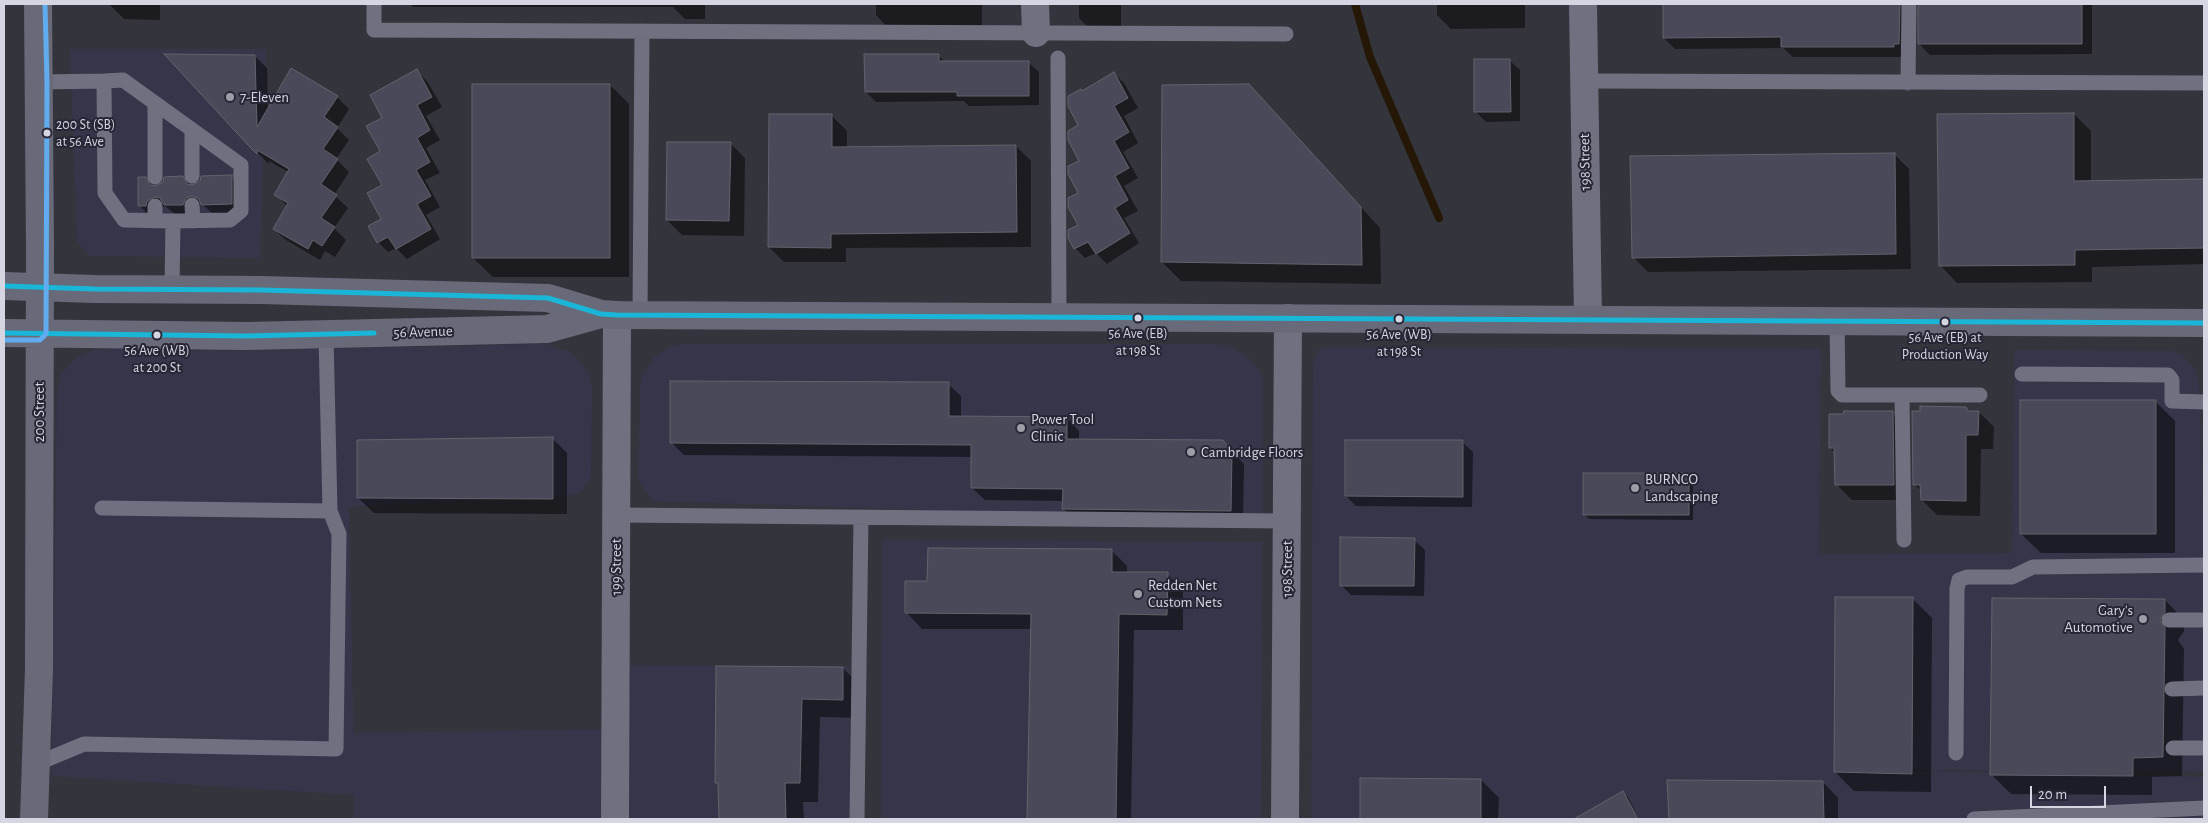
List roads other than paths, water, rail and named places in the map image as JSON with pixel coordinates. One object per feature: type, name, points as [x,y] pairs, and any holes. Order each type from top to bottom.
[{"type":"main road","name":"200 Street","points":[[34,819],[39,669],[40,82],[38,4]]},
{"type":"main road","name":"56 Avenue","points":[[4,286],[347,292],[548,298],[619,315]]},
{"type":"main road","points":[[320,335],[343,315],[347,292]]},
{"type":"main road","name":"56 Avenue","points":[[4,332],[246,336],[547,329],[619,315],[2204,323]]},
{"type":"street","points":[[1035,4],[1036,33]]},
{"type":"street","name":"198 Street","points":[[1583,4],[1588,320]]},
{"type":"street","name":"199 Street","points":[[615,819],[619,315]]},
{"type":"street","name":"198 Street","points":[[1285,819],[1288,318]]},
{"type":"lane","points":[[374,4],[374,30],[1286,34]]},
{"type":"lane","points":[[1908,83],[1909,4]]},
{"type":"lane","points":[[619,315],[642,31]]},
{"type":"lane","points":[[1058,58],[1059,318]]},
{"type":"lane","points":[[40,82],[104,80],[123,80],[241,165],[241,211],[230,220],[173,222],[124,220],[106,193],[104,80]]},
{"type":"lane","points":[[1584,81],[2204,83]]},
{"type":"lane","points":[[155,103],[155,177]]},
{"type":"lane","points":[[192,130],[192,176]]},
{"type":"lane","points":[[192,205],[193,221]]},
{"type":"lane","points":[[155,206],[155,221]]},
{"type":"lane","points":[[172,289],[173,222]]},
{"type":"lane","points":[[1837,321],[1840,394],[1980,395]]},
{"type":"lane","points":[[36,764],[84,744],[336,749],[339,534],[330,510],[320,335]]},
{"type":"lane","points":[[2022,374],[2168,375],[2172,380],[2172,401],[2204,402]]},
{"type":"lane","points":[[1902,395],[1904,540]]},
{"type":"lane","points":[[102,508],[330,510]]},
{"type":"lane","points":[[616,515],[1287,521]]},
{"type":"lane","points":[[857,819],[861,517]]},
{"type":"lane","points":[[1956,753],[1957,589],[1959,580],[1967,577],[2012,577],[2032,567],[2204,565]]},
{"type":"lane","points":[[2169,620],[2204,620]]},
{"type":"lane","points":[[2172,689],[2204,688]]},
{"type":"lane","points":[[2173,748],[2204,748]]},
{"type":"lane","points":[[1974,819],[2204,808]]},
{"type":"waterway","points":[[1355,4],[1370,57],[1439,218]]},
{"type":"place","name":"7-Eleven","points":[[230,97]]},
{"type":"place","name":"200 St (SB) at 56 Ave","points":[[47,133]]},
{"type":"place","name":"56 Ave (EB) at 198 St","points":[[1138,318]]},
{"type":"place","name":"56 Ave (WB) at 198 St","points":[[1399,319]]},
{"type":"place","name":"56 Ave (EB) at Production Way","points":[[1945,322]]},
{"type":"place","name":"56 Ave (WB) at 200 St","points":[[157,335]]},
{"type":"place","name":"Power Tool Clinic","points":[[1021,428]]},
{"type":"place","name":"Cambridge Floors","points":[[1191,452]]},
{"type":"place","name":"BURNCO Landscaping","points":[[1635,488]]},
{"type":"place","name":"Redden Net Custom Nets","points":[[1138,594]]},
{"type":"place","name":"Gary's Automotive","points":[[2143,619]]}]
